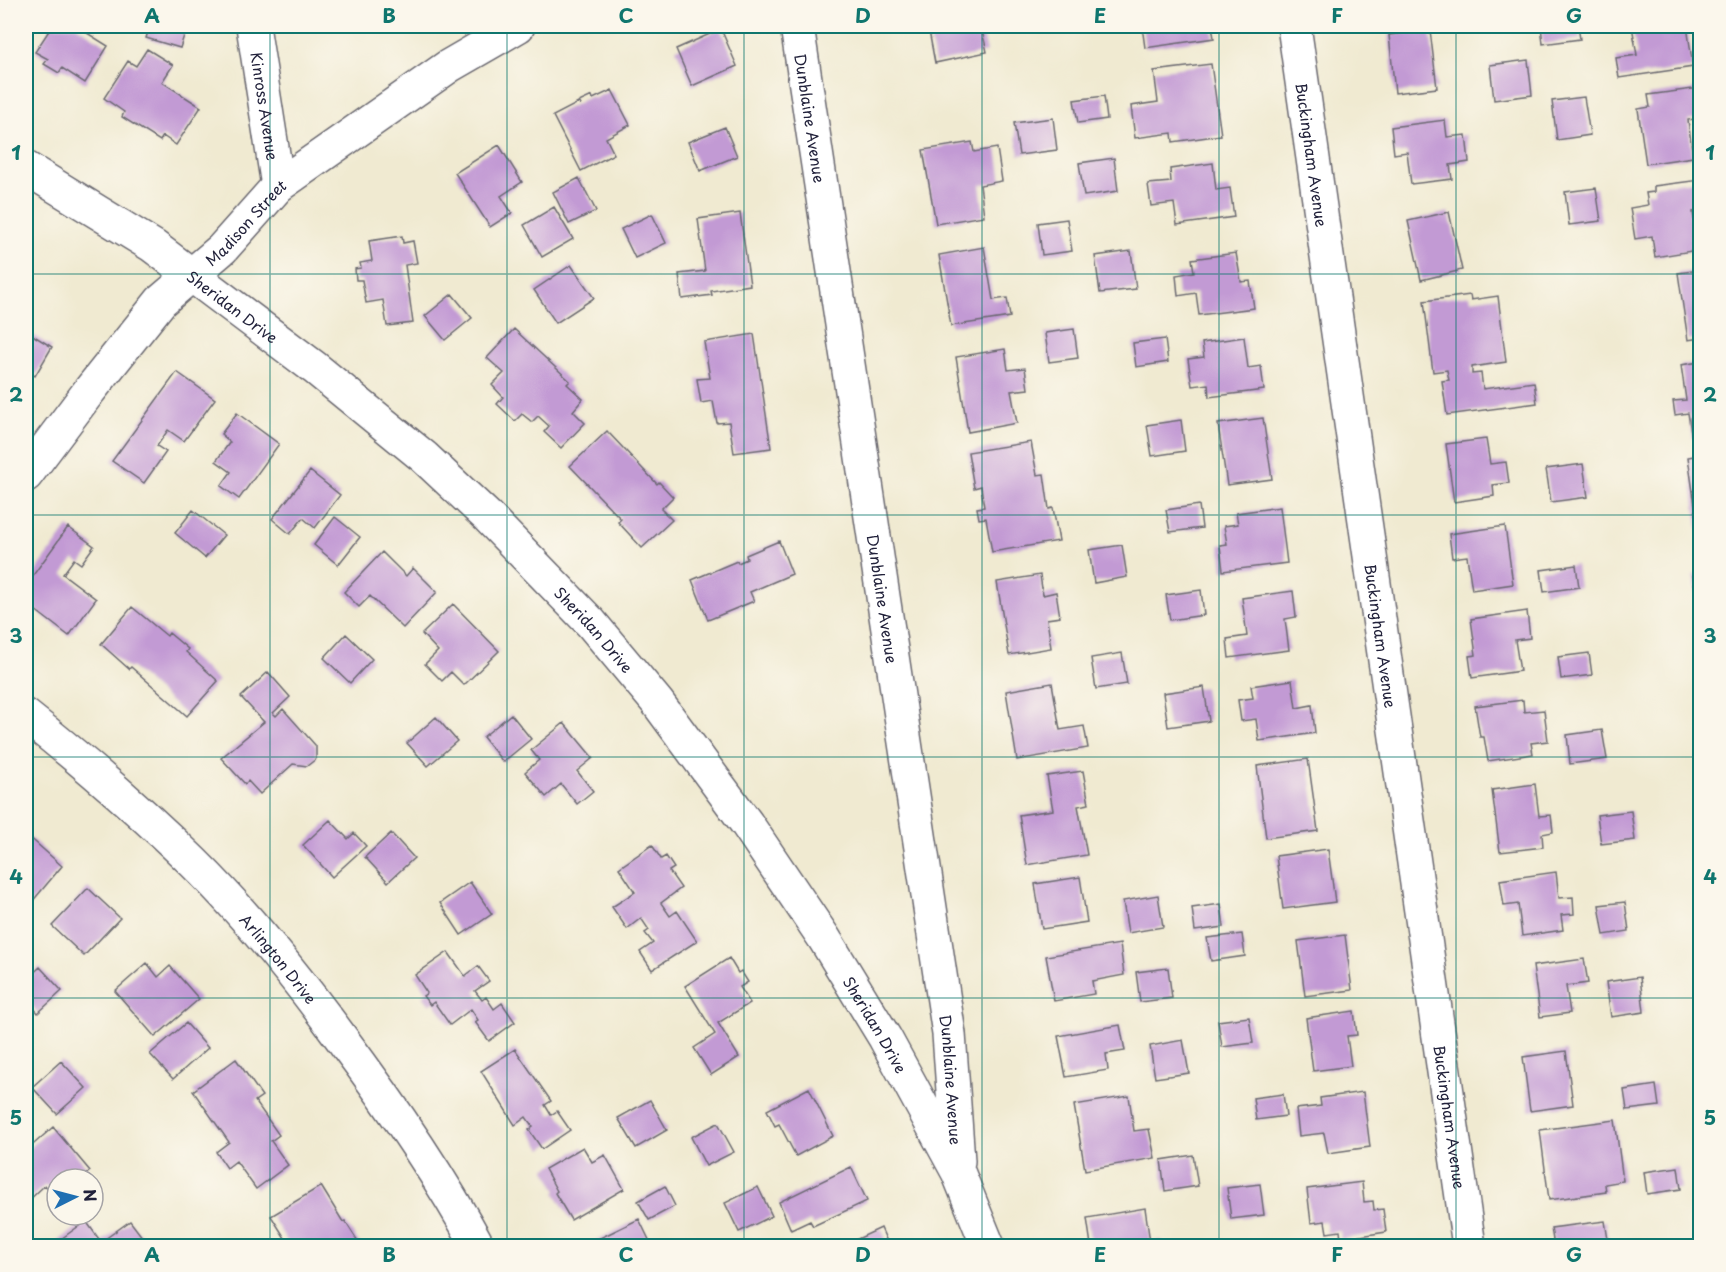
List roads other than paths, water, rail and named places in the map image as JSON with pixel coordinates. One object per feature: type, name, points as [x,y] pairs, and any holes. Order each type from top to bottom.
[{"type":"street","name":"Kinross Avenue","points":[[253,26],[278,186]]},
{"type":"street","name":"Madison Street","points":[[26,475],[161,301],[222,249],[278,186],[449,66],[518,26]]},
{"type":"street","name":"Dunblaine Avenue","points":[[798,26],[949,1034],[958,1172]]},
{"type":"street","name":"Buckingham Avenue","points":[[1294,26],[1469,1246]]},
{"type":"street","name":"Sheridan Drive","points":[[26,168],[153,246],[315,368],[424,457],[487,516],[591,623],[670,721],[747,824],[824,938],[885,1038],[958,1172],[988,1246]]},
{"type":"street","name":"Arlington Drive","points":[[26,716],[143,814],[195,864],[296,977],[374,1081],[454,1202],[478,1246]]}]
